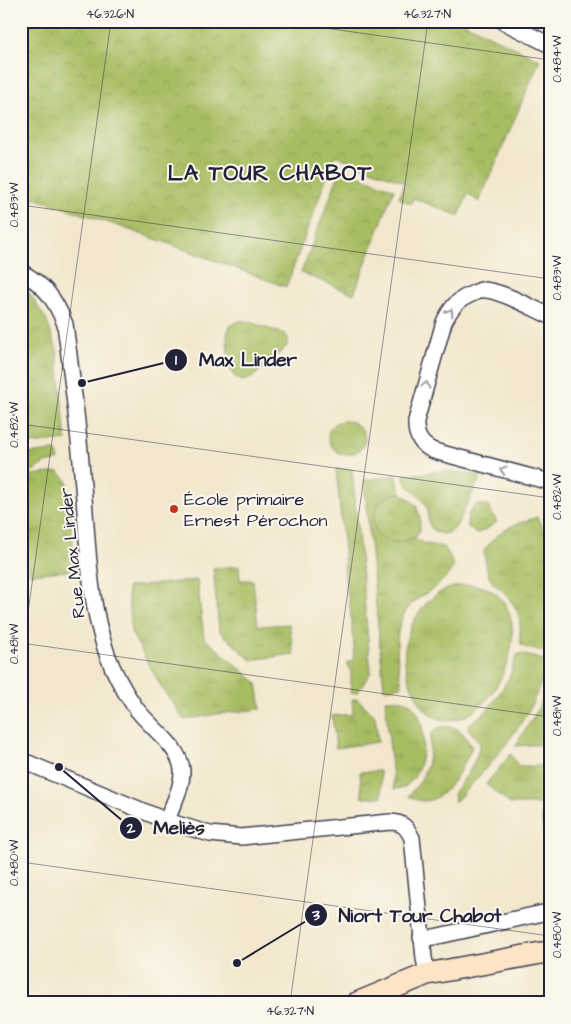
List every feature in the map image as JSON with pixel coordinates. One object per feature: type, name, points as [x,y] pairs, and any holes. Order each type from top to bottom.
[{"type":"street","points":[[510,23],[550,45]]},
{"type":"street","name":"Rue Max Linder","points":[[21,272],[38,283],[49,294],[59,309],[65,324],[94,603],[107,654],[126,693],[136,709],[171,746],[180,760],[182,770],[180,786],[167,821]]},
{"type":"street","points":[[550,316],[493,291],[482,290],[462,298],[449,311],[444,322],[416,421],[416,428],[419,440],[434,452],[550,482]]},
{"type":"street","points":[[21,760],[167,821],[210,834],[241,837],[390,822],[403,824],[412,838],[421,938],[428,974]]},
{"type":"street","points":[[421,938],[434,937],[542,913]]},
{"type":"street","points":[[356,1003],[428,974],[541,953],[550,953]]},
{"type":"green space","points":[[21,21],[460,21],[540,60],[479,202],[468,194],[459,216],[413,198],[411,204],[399,198],[404,182],[335,155],[286,287],[154,239],[21,194]]},
{"type":"green space","points":[[341,169],[394,189],[354,294],[301,273]]},
{"type":"green space","points":[[21,286],[29,293],[46,319],[57,350],[66,440],[21,445]]},
{"type":"green space","points":[[239,321],[246,321],[285,334],[288,339],[287,346],[253,377],[246,380],[238,379],[231,372],[227,343],[229,328]]},
{"type":"green space","points":[[342,421],[354,423],[361,428],[365,440],[359,451],[346,455],[333,449],[328,436],[329,430],[334,424]]},
{"type":"green space","points":[[56,451],[59,460],[46,463],[35,470],[21,471],[21,454]]},
{"type":"green space","points":[[336,469],[352,469],[371,672],[358,692],[351,693],[351,671],[346,663],[353,660],[354,647],[345,579]]},
{"type":"green space","points":[[445,471],[481,476],[456,527],[448,533],[442,534],[434,531],[430,526],[426,505],[405,483],[404,475]]},
{"type":"green space","points":[[59,472],[67,480],[75,570],[30,574],[25,545],[21,544],[21,476]]},
{"type":"green space","points":[[396,475],[401,493],[392,494],[393,543],[415,538],[422,543],[443,547],[454,566],[444,579],[415,601],[405,613],[400,622],[397,643],[398,665],[402,686],[384,689],[364,480]]},
{"type":"green space","points":[[401,493],[416,505],[420,517],[420,531],[415,538],[392,542],[384,540],[378,535],[373,522],[376,508],[386,497]]},
{"type":"green space","points":[[478,504],[488,506],[497,522],[476,534],[467,526],[467,522],[470,511]]},
{"type":"green space","points":[[537,517],[550,545],[550,653],[521,645],[518,613],[505,593],[492,581],[487,569],[484,551],[495,537],[507,529]]},
{"type":"green space","points":[[239,566],[240,580],[253,580],[258,626],[289,624],[294,654],[251,660],[219,631],[213,568]]},
{"type":"green space","points":[[197,580],[204,638],[257,683],[261,709],[184,720],[162,688],[131,632],[127,587]]},
{"type":"green space","points":[[467,585],[486,588],[503,600],[511,618],[512,640],[507,663],[497,685],[483,703],[467,716],[444,720],[428,712],[414,691],[407,674],[405,662],[406,641],[414,621],[426,604],[442,591]]},
{"type":"green space","points":[[521,654],[548,661],[533,702],[519,727],[502,749],[455,802],[454,792],[470,770],[480,744],[468,728],[469,724],[486,712],[509,678],[517,655]]},
{"type":"green space","points":[[550,685],[550,744],[515,746],[534,716]]},
{"type":"green space","points":[[352,699],[358,699],[375,716],[378,742],[336,748],[332,716],[353,714]]},
{"type":"green space","points":[[385,700],[408,702],[415,709],[423,732],[421,760],[417,772],[410,782],[402,788],[394,789]]},
{"type":"green space","points":[[441,727],[457,729],[463,733],[472,747],[459,772],[447,789],[432,799],[417,800],[408,796],[420,782],[427,766],[431,734]]},
{"type":"green space","points":[[511,754],[518,766],[550,766],[550,804],[510,804],[486,784]]},
{"type":"green space","points":[[380,771],[382,797],[362,798],[360,772]]},
{"type":"green space","points":[[541,813],[550,813],[550,881]]},
{"type":"place","name":"Max Linder","points":[[82,383]]},
{"type":"place","name":"École primaire Ernest Pérochon","points":[[174,509]]},
{"type":"place","name":"Meliès","points":[[59,767]]},
{"type":"place","name":"Niort Tour Chabot","points":[[237,963]]},
{"type":"district","name":"LA TOUR CHABOT","points":[[270,172]]}]
